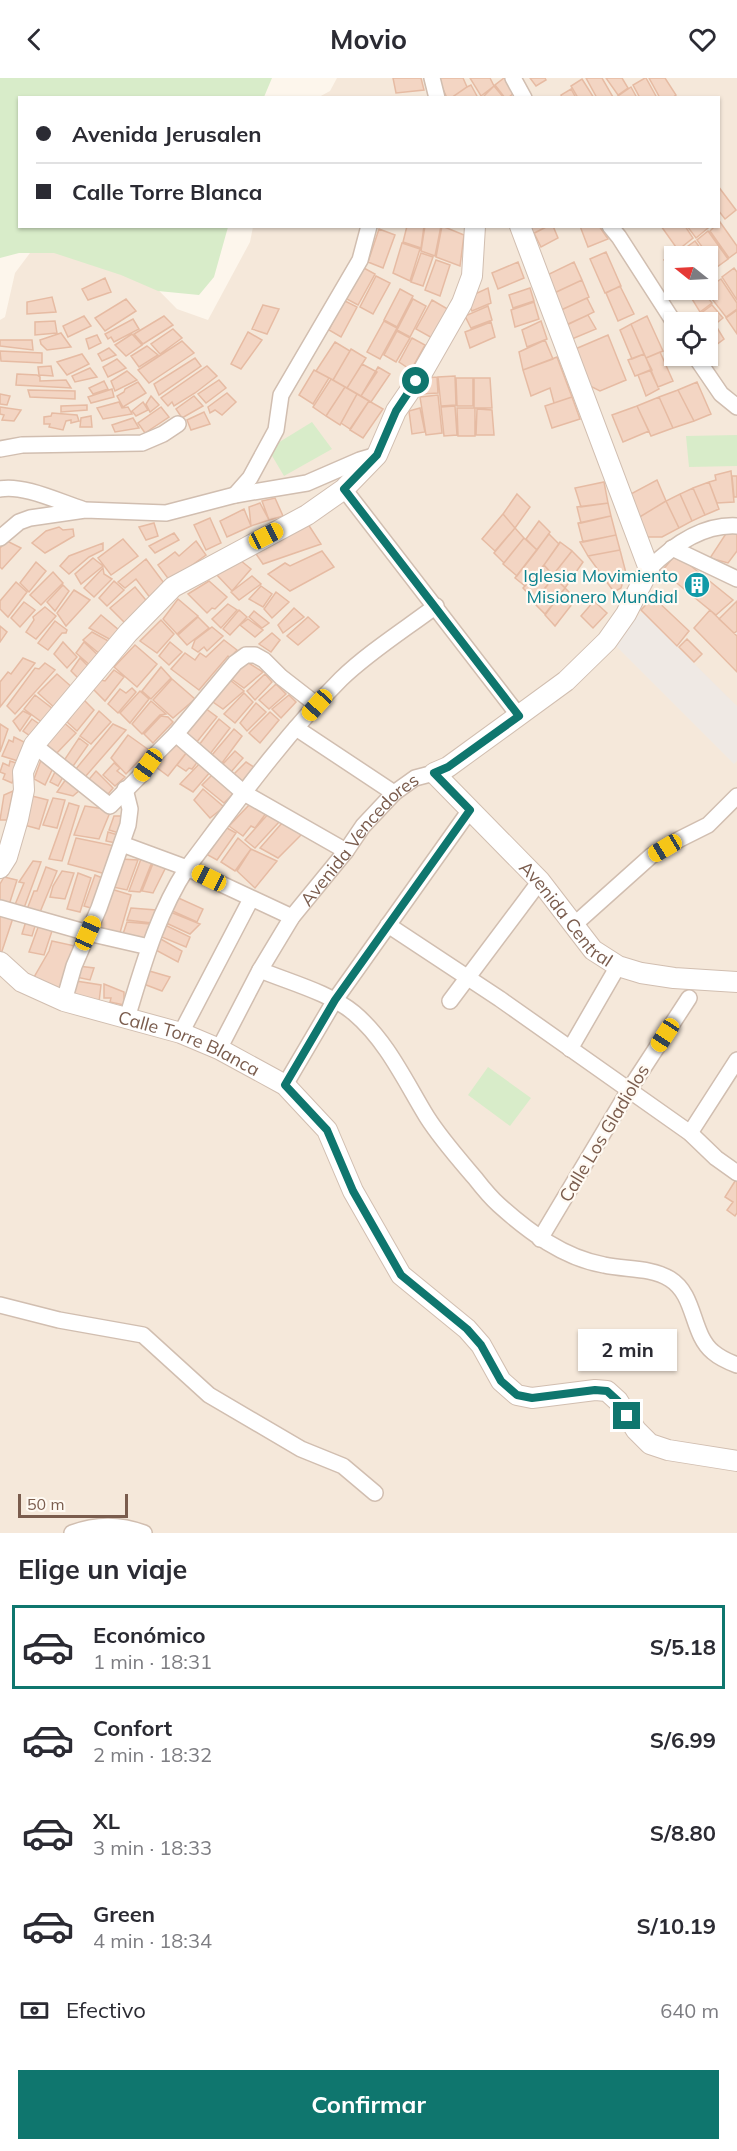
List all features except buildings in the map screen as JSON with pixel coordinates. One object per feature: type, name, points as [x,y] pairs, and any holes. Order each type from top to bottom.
[{"type":"street","points":[[432,78],[436,96]]},
{"type":"street","points":[[513,78],[523,96]]},
{"type":"street","points":[[235,495],[250,478],[276,430],[281,395],[360,260],[368,228]]},
{"type":"street","points":[[0,868],[7,857],[18,819],[24,790],[23,772],[34,745],[128,633],[173,587],[307,515],[344,489],[380,449],[396,411],[422,373],[462,303],[472,276],[475,228]]},
{"type":"street","points":[[521,228],[650,569]]},
{"type":"street","points":[[612,228],[667,312]]},
{"type":"street","points":[[702,366],[721,394],[737,407]]},
{"type":"street","points":[[0,449],[22,445],[142,443],[163,434],[178,424]]},
{"type":"street","points":[[0,538],[19,522],[30,518],[85,510],[166,513],[235,495],[307,483],[380,449]]},
{"type":"street","points":[[0,489],[8,488],[43,495],[85,510]]},
{"type":"street","points":[[344,489],[519,716]]},
{"type":"street","name":"Avenida Vencedores","points":[[219,1049],[260,970],[292,917],[346,851],[363,826],[394,793],[415,778],[448,767],[566,681],[607,641],[626,614],[650,569],[672,548],[703,531],[727,525],[737,526]]},
{"type":"street","points":[[672,548],[737,579]]},
{"type":"street","points":[[127,1018],[149,947],[173,890],[187,868],[244,793],[317,705],[363,660],[436,606]]},
{"type":"street","points":[[34,745],[110,806],[141,776],[156,754],[176,734],[235,663],[246,655],[255,655],[264,660],[281,677],[317,705]]},
{"type":"street","points":[[296,728],[394,793]]},
{"type":"street","points":[[176,734],[244,793],[346,851]]},
{"type":"street","name":"Avenida Central","points":[[434,773],[540,881],[593,950],[618,966],[641,973],[674,978],[737,982]]},
{"type":"street","points":[[64,1001],[74,966],[128,825],[130,809],[125,789]]},
{"type":"street","points":[[574,924],[651,856],[708,825],[737,796]]},
{"type":"street","points":[[285,1085],[335,1000],[470,810]]},
{"type":"street","points":[[122,844],[187,868],[292,917]]},
{"type":"street","points":[[450,1001],[540,881]]},
{"type":"street","points":[[181,1033],[251,899]]},
{"type":"street","points":[[0,908],[88,933],[149,947]]},
{"type":"street","points":[[388,925],[500,999],[690,1133],[737,1173]]},
{"type":"street","name":"Calle Torre Blanca","points":[[0,962],[22,982],[64,1001],[181,1033],[219,1049],[285,1085],[327,1130],[353,1191],[401,1275],[467,1329],[481,1345],[501,1381],[517,1395],[532,1398],[595,1390],[607,1391],[618,1401],[636,1430],[650,1444],[668,1450],[737,1461]]},
{"type":"street","points":[[570,1049],[618,966]]},
{"type":"street","points":[[260,970],[335,1000],[353,1012],[372,1030],[449,1148],[496,1203],[540,1239],[581,1258],[602,1265],[654,1271],[671,1280],[684,1292],[702,1337],[712,1352],[737,1365]]},
{"type":"street","name":"Calle Los Gladiolos","points":[[540,1239],[629,1090],[689,998]]},
{"type":"street","points":[[690,1133],[737,1060]]},
{"type":"street","points":[[0,1305],[59,1320],[143,1335],[208,1395],[301,1449],[343,1466],[375,1493]]},
{"type":"street","points":[[72,1533],[89,1526],[119,1526],[144,1533]]},
{"type":"shaded area","points":[[337,78],[737,78],[737,1533],[0,1533],[0,320],[5,317],[15,273],[45,233],[113,244],[177,309],[208,320],[250,242],[253,228],[720,228],[720,96],[321,96],[330,91]]},
{"type":"shaded area","points":[[642,612],[737,706],[737,761],[734,764],[612,642]]},
{"type":"green space","points":[[0,78],[272,78],[264,96],[18,96],[18,228],[228,228],[214,277],[199,295],[158,291],[121,275],[54,253],[19,253],[0,258]]},
{"type":"green space","points":[[312,422],[332,449],[284,476],[268,449]]},
{"type":"green space","points":[[737,435],[737,466],[689,467],[686,436]]},
{"type":"green space","points":[[488,1067],[531,1098],[510,1126],[468,1095]]},
{"type":"place","name":"Iglesia Movimiento Misionero Mundial","points":[[697,585]]},
{"type":"route","points":[[416,381],[396,411],[377,455],[344,489],[519,716],[448,767],[434,773],[470,810],[335,1000],[285,1085],[327,1130],[353,1191],[401,1275],[467,1329],[481,1345],[501,1381],[517,1395],[532,1398],[595,1390],[607,1391],[618,1401],[627,1416]]}]
